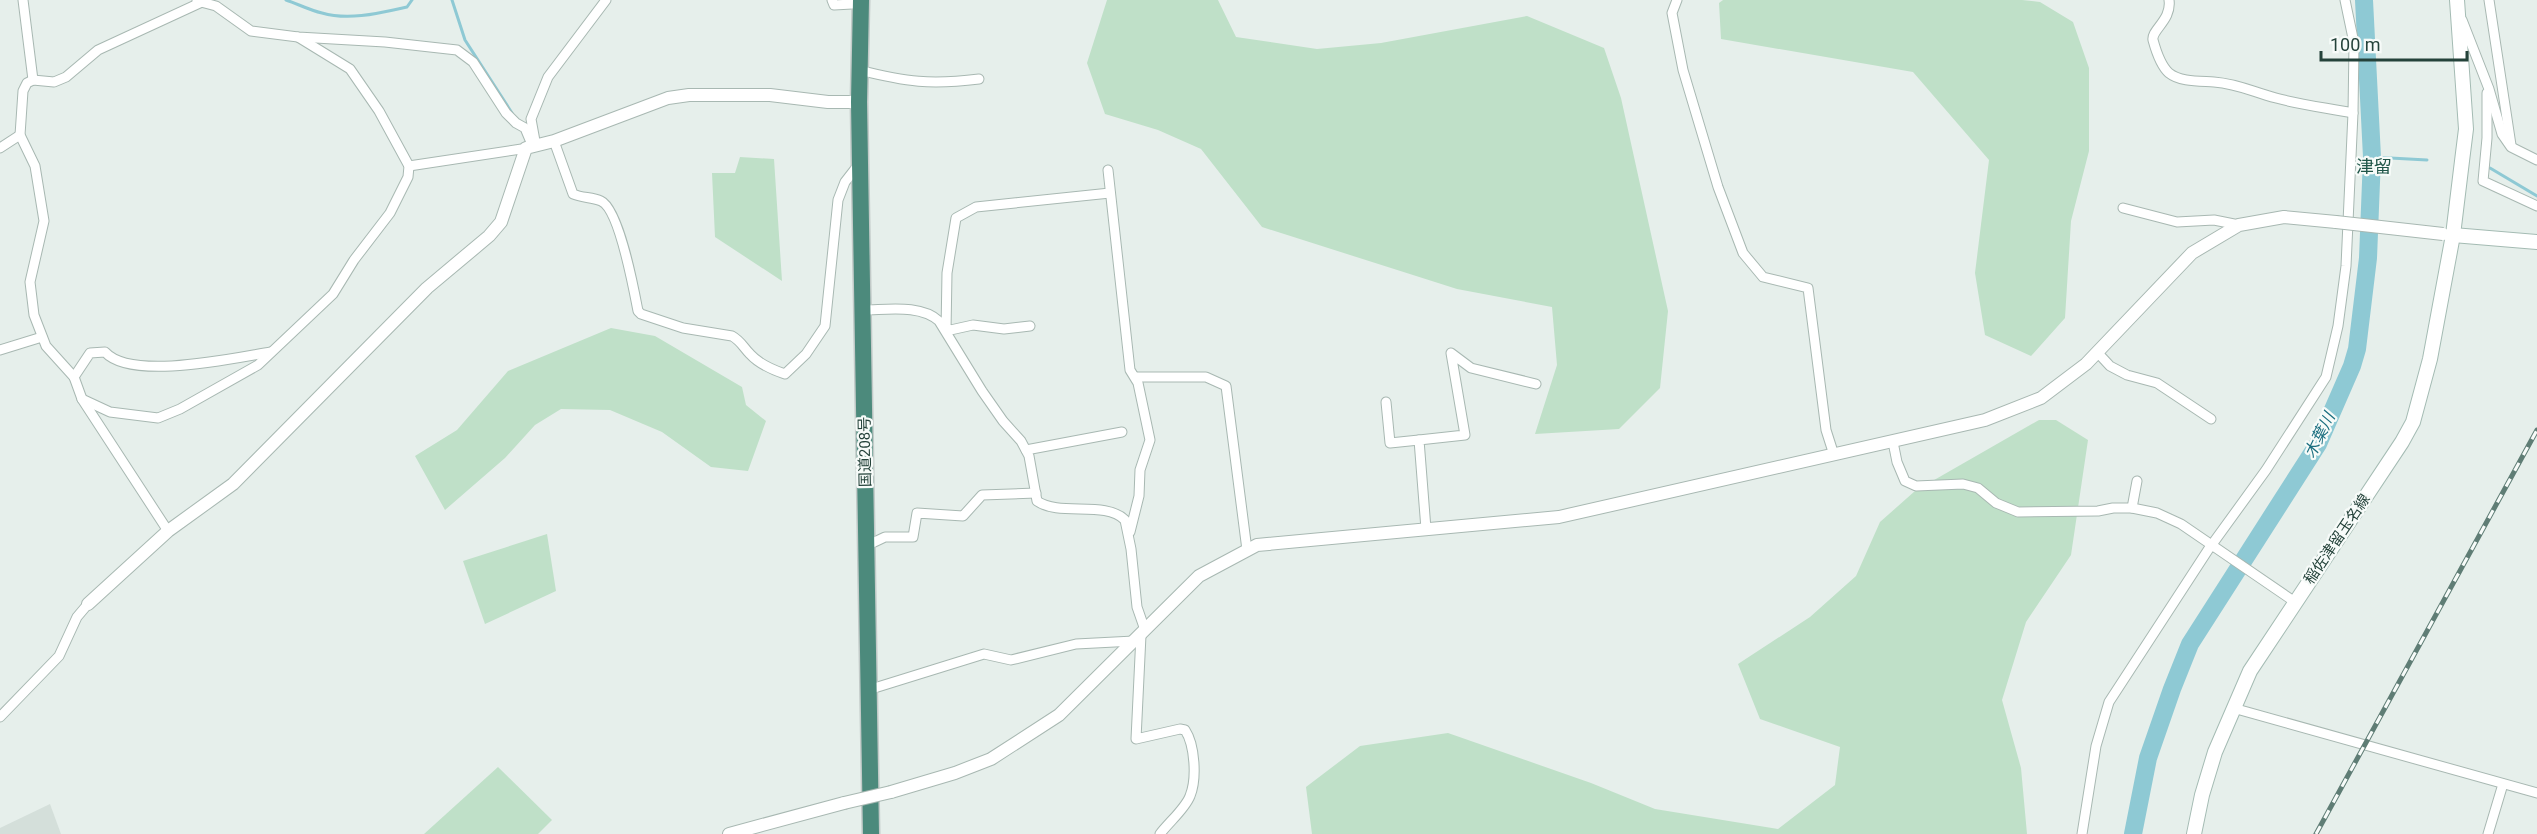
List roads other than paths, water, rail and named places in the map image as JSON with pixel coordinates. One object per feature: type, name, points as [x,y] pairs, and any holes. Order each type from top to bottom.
[{"type":"highway","name":"国道208号","points":[[855,1],[859,70],[871,834]]},
{"type":"main road","name":"稲佐津留玉名線","points":[[2194,834],[2202,795],[2216,752],[2250,671],[2402,442],[2412,422],[2430,359],[2466,129],[2458,6]]},
{"type":"main road","points":[[2448,234],[2537,242]]},
{"type":"street","points":[[23,0],[33,80]]},
{"type":"street","points":[[532,147],[531,119],[548,77],[606,0]]},
{"type":"street","points":[[832,0],[834,5],[855,1]]},
{"type":"street","points":[[1677,0],[1672,13],[1683,70],[1718,187],[1743,253],[1763,277],[1808,288],[1826,430],[1833,455]]},
{"type":"street","points":[[2169,0],[2170,6],[2162,25],[2152,37],[2163,66],[2170,73],[2179,78],[2238,84],[2276,98],[2353,113]]},
{"type":"street","points":[[2082,834],[2096,746],[2109,702],[2211,545],[2266,470],[2326,377],[2338,326],[2346,266],[2354,43],[2345,0]]},
{"type":"street","points":[[2489,0],[2511,147]]},
{"type":"street","points":[[168,531],[82,399],[74,377],[46,346],[34,315],[30,282],[44,221],[35,166],[20,135],[20,100],[27,83],[33,80],[54,82],[66,77],[98,50],[198,1],[216,6],[250,30],[298,37],[385,42],[457,50],[473,62],[506,113],[525,128],[532,147]]},
{"type":"street","points":[[2458,6],[2487,82],[2502,134],[2511,147],[2537,160]]},
{"type":"street","points":[[82,399],[110,412],[158,418],[180,409],[258,365],[333,294],[354,260],[390,213],[408,177],[409,166],[379,111],[350,69],[298,37]]},
{"type":"street","points":[[859,70],[906,81],[939,83],[979,79]]},
{"type":"street","points":[[2487,82],[2487,138],[2483,181],[2537,206]]},
{"type":"street","points":[[0,717],[59,656],[77,617],[90,608],[168,531],[233,483],[427,288],[489,236],[501,222],[526,148],[554,141],[668,98],[689,95],[770,95],[828,102],[859,102]]},
{"type":"street","points":[[0,148],[20,135]]},
{"type":"street","points":[[554,141],[573,194],[600,200],[609,210],[627,258],[638,311],[683,328],[732,336],[743,344],[753,357],[770,369],[785,374],[806,354],[825,326],[838,200],[845,182],[860,162]]},
{"type":"street","points":[[409,166],[532,147]]},
{"type":"street","points":[[1108,170],[1130,370],[1138,383],[1150,440],[1140,470],[1139,496],[1129,534]]},
{"type":"street","points":[[946,331],[947,273],[956,218],[976,207],[1110,193]]},
{"type":"street","points":[[2123,208],[2177,222],[2214,220],[2239,225],[2284,217],[2448,234]]},
{"type":"street","points":[[729,834],[766,830],[844,803],[955,774],[992,759],[1059,715],[1199,576],[1257,545],[1559,517],[1985,420],[2041,398],[2086,364],[2192,254],[2239,225]]},
{"type":"street","points":[[863,310],[925,312],[932,315],[946,331],[1003,421],[1021,441],[1026,450],[1037,501],[1043,505],[1121,515],[1127,524],[1140,635],[1137,739],[1180,729],[1185,730],[1191,742],[1190,796],[1161,834]]},
{"type":"street","points":[[946,331],[974,325],[1004,329],[1030,326]]},
{"type":"street","points":[[0,350],[42,337]]},
{"type":"street","points":[[74,377],[90,353],[105,352],[112,359],[162,368],[271,352]]},
{"type":"street","points":[[2097,352],[2110,366],[2127,375],[2157,383],[2211,419]]},
{"type":"street","points":[[1386,402],[1390,443],[1465,435],[1451,354],[1471,368],[1536,384]]},
{"type":"street","points":[[1135,377],[1206,377],[1226,386],[1247,550]]},
{"type":"street","points":[[1026,450],[1122,432]]},
{"type":"street","points":[[1419,440],[1426,529]]},
{"type":"street","points":[[1893,441],[1897,462],[1905,481],[1916,486],[1963,484],[1978,488],[1996,503],[2018,512],[2077,512],[2132,508],[2157,513],[2181,525],[2295,602]]},
{"type":"street","points":[[2132,508],[2138,481]]},
{"type":"street","points":[[866,546],[885,537],[913,537],[917,513],[963,516],[982,495],[1036,494]]},
{"type":"street","points":[[868,690],[984,654],[1011,660],[1076,644],[1140,635]]},
{"type":"street","points":[[2233,708],[2537,793]]},
{"type":"street","points":[[2488,834],[2503,784]]},
{"type":"waterway","points":[[286,0],[317,12],[343,16],[386,12],[407,7],[412,0]]},
{"type":"waterway","points":[[452,0],[465,40],[512,113]]},
{"type":"waterway","name":"木葉川","points":[[2133,834],[2148,758],[2190,644],[2318,444],[2352,366],[2357,349],[2368,258],[2372,157],[2364,0]]},
{"type":"waterway","points":[[2372,157],[2427,160]]},
{"type":"waterway","points":[[2490,168],[2537,196]]},
{"type":"railway","points":[[2316,834],[2537,430]]},
{"type":"district","name":"津留","points":[[2374,167]]}]
